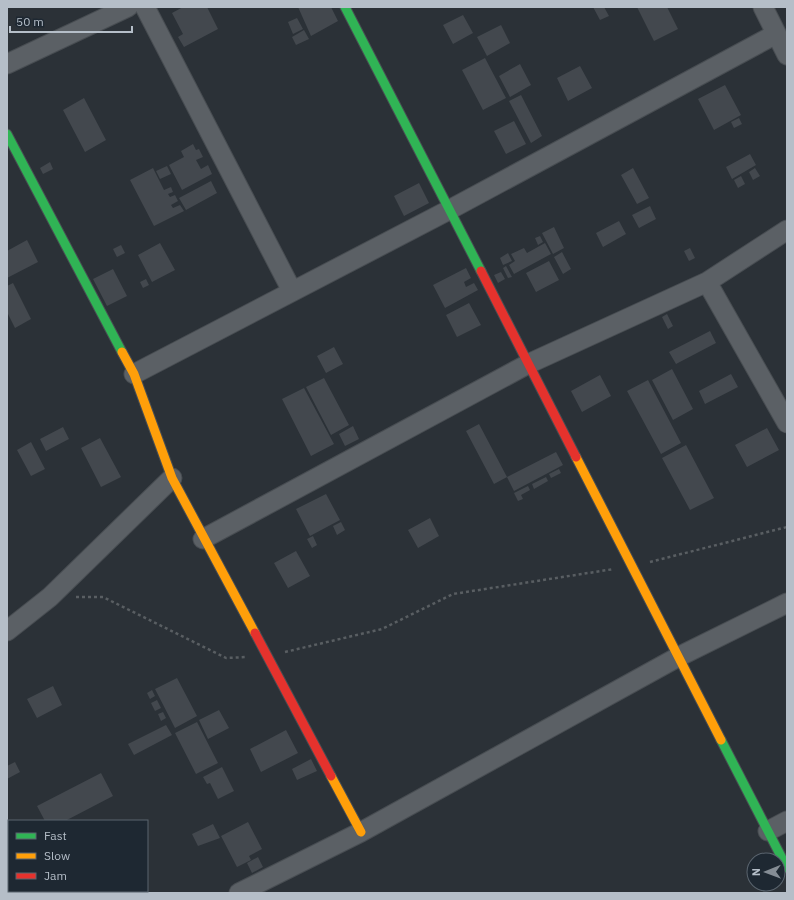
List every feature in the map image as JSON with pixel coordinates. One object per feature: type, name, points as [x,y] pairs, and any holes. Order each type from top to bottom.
[{"type":"street","points":[[7,64],[128,7]]},
{"type":"street","points":[[145,7],[292,291]]},
{"type":"street","points":[[345,7],[631,567],[787,868]]},
{"type":"street","points":[[763,7],[787,55]]},
{"type":"street","points":[[134,374],[449,210],[776,34]]},
{"type":"street","points":[[7,134],[134,374],[172,478],[203,539],[268,656],[361,832]]},
{"type":"street","points":[[203,539],[528,364],[707,282],[787,230]]},
{"type":"street","points":[[707,282],[787,423]]},
{"type":"street","points":[[7,631],[50,597],[172,478]]},
{"type":"street","points":[[239,893],[361,832],[678,657],[787,603]]},
{"type":"street","points":[[768,831],[787,821]]},
{"type":"path","points":[[50,597],[103,597],[226,658],[268,656],[382,629],[453,594],[631,567],[787,528]]},
{"type":"building","points":[[183,7],[207,7],[218,29],[184,47],[178,37],[183,34],[172,13]]},
{"type":"building","points":[[298,7],[331,7],[338,21],[311,36]]},
{"type":"building","points":[[593,7],[604,7],[609,16],[600,20]]},
{"type":"building","points":[[637,7],[667,7],[678,29],[654,41]]},
{"type":"building","points":[[463,15],[473,33],[453,44],[443,25]]},
{"type":"building","points":[[297,18],[303,29],[293,34],[288,22]]},
{"type":"building","points":[[501,25],[510,43],[487,56],[477,37]]},
{"type":"building","points":[[304,30],[309,39],[296,45],[292,37]]},
{"type":"building","points":[[485,58],[506,98],[483,110],[462,70]]},
{"type":"building","points":[[520,64],[531,85],[510,97],[499,76]]},
{"type":"building","points":[[580,66],[592,88],[568,101],[557,78]]},
{"type":"building","points":[[725,85],[741,115],[714,130],[698,99]]},
{"type":"building","points":[[521,95],[542,136],[531,143],[509,101]]},
{"type":"building","points":[[84,98],[106,140],[85,152],[63,110]]},
{"type":"building","points":[[739,118],[742,124],[734,128],[731,122]]},
{"type":"building","points":[[514,121],[526,144],[506,154],[494,131]]},
{"type":"building","points":[[193,144],[196,150],[199,149],[203,157],[196,160],[201,169],[208,165],[212,174],[182,190],[169,165],[184,157],[181,151]]},
{"type":"building","points":[[750,154],[756,165],[732,179],[726,167]]},
{"type":"building","points":[[50,162],[53,169],[43,174],[40,168]]},
{"type":"building","points":[[167,166],[171,174],[160,179],[156,171]]},
{"type":"building","points":[[153,168],[164,190],[171,187],[173,192],[168,194],[170,197],[175,195],[178,201],[171,205],[173,208],[180,205],[184,211],[154,226],[130,180]]},
{"type":"building","points":[[633,168],[649,198],[637,204],[621,175]]},
{"type":"building","points":[[755,168],[760,176],[753,180],[749,172]]},
{"type":"building","points":[[741,176],[745,184],[738,188],[734,180]]},
{"type":"building","points":[[211,181],[217,193],[186,210],[179,198]]},
{"type":"building","points":[[419,183],[429,203],[404,216],[394,196]]},
{"type":"building","points":[[650,206],[656,219],[639,228],[632,215]]},
{"type":"building","points":[[619,221],[626,234],[603,247],[596,233]]},
{"type":"building","points":[[554,227],[564,248],[553,254],[542,233]]},
{"type":"building","points":[[540,236],[543,242],[538,245],[535,238]]},
{"type":"building","points":[[27,240],[38,262],[7,278],[7,251]]},
{"type":"building","points":[[160,243],[175,270],[152,282],[138,255]]},
{"type":"building","points":[[545,243],[551,254],[514,274],[509,265],[515,261],[511,254],[524,248],[527,253]]},
{"type":"building","points":[[121,245],[125,253],[117,257],[113,249]]},
{"type":"building","points":[[690,248],[695,258],[689,261],[684,251]]},
{"type":"building","points":[[562,252],[571,269],[563,274],[554,257]]},
{"type":"building","points":[[508,253],[512,261],[503,265],[500,258]]},
{"type":"building","points":[[549,261],[559,280],[536,292],[526,273]]},
{"type":"building","points":[[506,266],[512,277],[508,278],[503,268]]},
{"type":"building","points":[[466,268],[471,278],[464,282],[466,287],[474,283],[478,290],[445,308],[433,285]]},
{"type":"building","points":[[113,269],[127,296],[107,306],[93,279]]},
{"type":"building","points":[[501,272],[505,279],[498,283],[494,275]]},
{"type":"building","points":[[146,279],[149,285],[143,288],[140,282]]},
{"type":"building","points":[[13,283],[31,319],[15,328],[7,312],[7,286]]},
{"type":"building","points":[[469,303],[481,325],[457,337],[446,315]]},
{"type":"building","points":[[667,314],[673,326],[668,329],[662,317]]},
{"type":"building","points":[[710,331],[716,343],[676,364],[669,352]]},
{"type":"building","points":[[334,347],[343,364],[326,373],[317,356]]},
{"type":"building","points":[[672,369],[693,409],[673,420],[652,380]]},
{"type":"building","points":[[731,374],[738,387],[705,404],[699,391]]},
{"type":"building","points":[[600,375],[611,396],[582,412],[571,391]]},
{"type":"building","points":[[324,378],[349,425],[331,435],[306,387]]},
{"type":"building","points":[[648,380],[681,443],[661,454],[627,391]]},
{"type":"building","points":[[304,388],[334,444],[311,456],[282,399]]},
{"type":"building","points":[[479,424],[507,477],[494,484],[466,431]]},
{"type":"building","points":[[353,426],[359,439],[345,446],[339,434]]},
{"type":"building","points":[[63,427],[69,439],[46,451],[40,439]]},
{"type":"building","points":[[767,428],[779,450],[747,467],[735,445]]},
{"type":"building","points":[[100,438],[121,477],[101,487],[81,448]]},
{"type":"building","points":[[31,442],[45,469],[31,476],[17,450]]},
{"type":"building","points":[[686,445],[714,498],[690,510],[662,458]]},
{"type":"building","points":[[556,452],[563,465],[514,491],[507,477]]},
{"type":"building","points":[[559,469],[561,473],[551,478],[549,474]]},
{"type":"building","points":[[546,477],[548,481],[534,489],[532,484]]},
{"type":"building","points":[[528,486],[530,490],[521,495],[523,499],[518,501],[514,493]]},
{"type":"building","points":[[326,494],[340,520],[310,536],[296,509]]},
{"type":"building","points":[[430,518],[439,536],[418,548],[408,530]]},
{"type":"building","points":[[341,522],[345,530],[337,535],[333,526]]},
{"type":"building","points":[[313,536],[317,545],[312,548],[307,539]]},
{"type":"building","points":[[296,551],[310,576],[288,588],[274,563]]},
{"type":"building","points":[[177,678],[197,716],[175,728],[155,689]]},
{"type":"building","points":[[53,686],[62,705],[37,718],[27,699]]},
{"type":"building","points":[[152,690],[155,696],[150,699],[147,693]]},
{"type":"building","points":[[157,700],[161,708],[155,711],[151,703]]},
{"type":"building","points":[[219,710],[229,728],[208,739],[199,720]]},
{"type":"building","points":[[163,712],[166,718],[161,721],[158,714]]},
{"type":"building","points":[[197,722],[218,763],[196,774],[175,733]]},
{"type":"building","points":[[166,725],[172,735],[134,755],[128,744]]},
{"type":"building","points":[[286,730],[298,753],[261,772],[250,749]]},
{"type":"building","points":[[311,759],[317,771],[297,780],[292,769]]},
{"type":"building","points":[[15,762],[20,772],[7,779],[7,766]]},
{"type":"building","points":[[222,767],[234,791],[218,799],[210,783],[207,784],[203,777]]},
{"type":"building","points":[[101,773],[113,796],[67,820],[44,820],[37,806]]},
{"type":"building","points":[[248,822],[262,849],[249,856],[251,860],[237,867],[221,836]]},
{"type":"building","points":[[213,824],[220,838],[198,846],[192,834]]},
{"type":"building","points":[[258,857],[263,867],[252,873],[247,863]]},
{"type":"traffic: fast","points":[[345,7],[481,271]]},
{"type":"traffic: fast","points":[[7,134],[122,352]]},
{"type":"traffic: fast","points":[[721,740],[787,868]]},
{"type":"traffic: slow","points":[[122,352],[134,374],[172,478],[255,633]]},
{"type":"traffic: slow","points":[[576,457],[721,740]]},
{"type":"traffic: slow","points":[[331,776],[361,832]]},
{"type":"traffic: jam","points":[[481,271],[576,457]]},
{"type":"traffic: jam","points":[[255,633],[331,776]]}]
